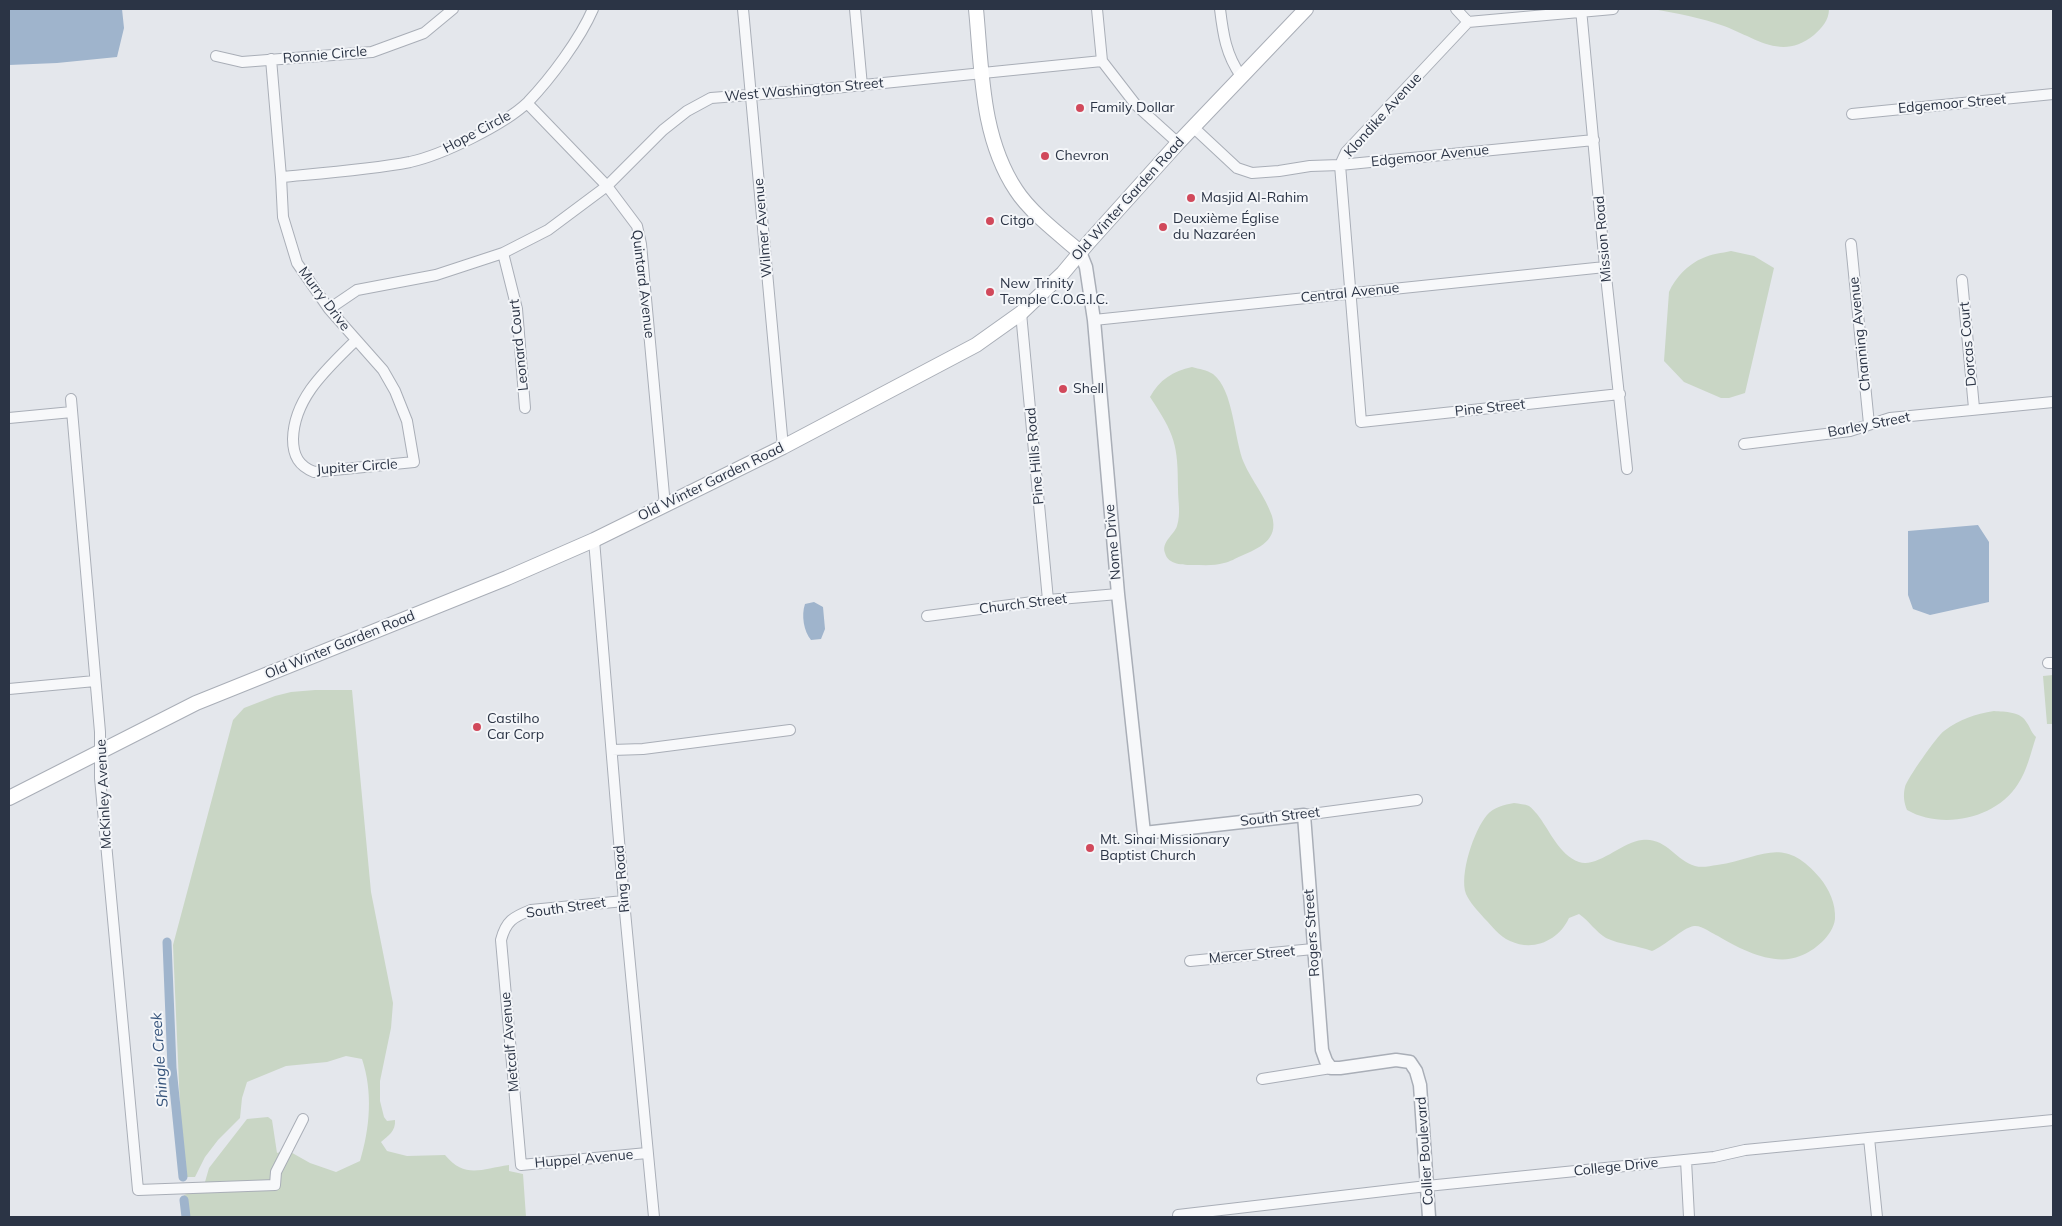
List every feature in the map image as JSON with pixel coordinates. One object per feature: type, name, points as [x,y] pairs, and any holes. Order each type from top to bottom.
[{"type":"main road","points":[[976,9],[982,74],[991,134],[999,158],[1017,192],[1043,219],[1080,252]]},
{"type":"main road","name":"Old Winter Garden Road","points":[[9,798],[196,703],[594,540],[783,447],[976,345],[1021,312],[1063,273],[1178,143],[1306,9]]},
{"type":"street","name":"Ronnie Circle","points":[[216,56],[242,62],[372,52],[424,33],[453,9]]},
{"type":"street","name":"Hope Circle","points":[[281,177],[412,162],[454,147],[494,126],[527,103],[584,29],[593,9]]},
{"type":"street","name":"Wilmer Avenue","points":[[743,9],[783,447]]},
{"type":"street","points":[[855,9],[862,86]]},
{"type":"street","points":[[1097,9],[1102,61],[1136,105],[1178,143]]},
{"type":"street","points":[[1220,9],[1223,37],[1232,64],[1241,76]]},
{"type":"street","points":[[1456,9],[1468,22],[1581,10],[1613,9]]},
{"type":"street","name":"Mission Road","points":[[1581,10],[1605,267],[1627,469]]},
{"type":"street","name":"Klondike Avenue","points":[[1361,422],[1340,165],[1346,152],[1468,22]]},
{"type":"street","name":"Murry Drive","points":[[271,59],[281,177],[282,217],[297,263],[329,309],[383,370],[395,391],[407,420],[414,462]]},
{"type":"street","name":"West Washington Street","points":[[329,309],[357,290],[436,275],[503,253],[548,230],[607,186],[663,130],[687,111],[711,98],[862,86],[1102,61]]},
{"type":"street","name":"Edgemoor Street","points":[[1852,114],[2053,94]]},
{"type":"street","name":"Quintard Avenue","points":[[527,103],[607,186],[637,226],[641,244],[665,506]]},
{"type":"street","name":"Edgemoor Avenue","points":[[1193,127],[1237,168],[1252,173],[1279,172],[1310,166],[1340,165],[1594,140]]},
{"type":"street","name":"Channing Avenue","points":[[1852,244],[1869,424]]},
{"type":"street","name":"Nome Drive","points":[[1080,252],[1086,267],[1094,320],[1118,594],[1144,833]]},
{"type":"street","name":"Leonard Court","points":[[503,253],[518,309],[525,408]]},
{"type":"street","name":"Central Avenue","points":[[1094,320],[1605,267]]},
{"type":"street","name":"Dorcas Court","points":[[1962,280],[1974,408]]},
{"type":"street","name":"Pine Hills Road","points":[[1021,312],[1048,600]]},
{"type":"street","name":"Jupiter Circle","points":[[356,340],[318,378],[301,404],[293,427],[293,448],[299,463],[306,469],[314,472],[414,462]]},
{"type":"street","name":"Pine Street","points":[[1361,422],[1620,394]]},
{"type":"street","name":"McKinley Avenue","points":[[71,399],[100,732],[100,778],[138,1190],[275,1185],[276,1172],[304,1120]]},
{"type":"street","name":"Barley Street","points":[[1744,444],[1850,431],[1890,418],[1974,408],[2053,402]]},
{"type":"street","points":[[9,418],[72,412]]},
{"type":"street","name":"Ring Road","points":[[594,540],[624,901],[654,1217]]},
{"type":"street","name":"Church Street","points":[[928,616],[1048,600],[1118,594]]},
{"type":"street","points":[[9,689],[95,681]]},
{"type":"street","points":[[612,750],[643,749],[790,730]]},
{"type":"street","name":"South Street","points":[[1144,833],[1416,800]]},
{"type":"street","name":"Rogers Street","points":[[1304,815],[1322,1050],[1326,1061],[1332,1068]]},
{"type":"street","name":"South Street","points":[[510,922],[518,915],[531,910],[624,901]]},
{"type":"street","name":"Metcalf Avenue","points":[[510,922],[504,928],[501,940],[521,1165]]},
{"type":"street","name":"Mercer Street","points":[[1190,961],[1313,949]]},
{"type":"street","name":"Collier Boulevard","points":[[1332,1068],[1350,1068],[1396,1060],[1410,1062],[1416,1071],[1420,1085],[1430,1217]]},
{"type":"street","points":[[1262,1079],[1332,1068]]},
{"type":"street","name":"College Drive","points":[[1178,1215],[1427,1186],[1714,1157],[1745,1150],[2053,1120]]},
{"type":"street","points":[[1869,1138],[1877,1217]]},
{"type":"street","name":"Huppel Avenue","points":[[521,1165],[648,1153]]},
{"type":"street","points":[[1686,1160],[1689,1217]]},
{"type":"green space","points":[[1652,9],[1829,9],[1828,17],[1820,30],[1814,35],[1802,43],[1780,47],[1758,41],[1724,26],[1680,14]]},
{"type":"green space","points":[[1731,251],[1754,256],[1774,268],[1745,393],[1729,398],[1721,398],[1684,382],[1664,361],[1669,292],[1678,277],[1697,261]]},
{"type":"green space","points":[[1192,367],[1213,374],[1220,381],[1229,403],[1244,463],[1272,516],[1273,531],[1266,542],[1231,561],[1217,565],[1176,564],[1169,560],[1164,549],[1166,542],[1177,526],[1179,517],[1176,450],[1170,431],[1150,397],[1167,377]]},
{"type":"green space","points":[[2053,675],[2053,724],[2047,724],[2043,676]]},
{"type":"green space","points":[[352,690],[371,892],[393,1003],[391,1028],[380,1081],[380,1101],[384,1117],[387,1121],[395,1120],[395,1124],[391,1133],[381,1142],[387,1151],[407,1156],[445,1155],[452,1162],[467,1170],[482,1170],[509,1165],[509,1171],[523,1174],[526,1217],[186,1217],[184,1195],[193,1192],[205,1182],[209,1168],[247,1119],[268,1117],[272,1120],[277,1153],[287,1150],[310,1163],[336,1172],[360,1161],[368,1123],[368,1084],[362,1059],[346,1056],[327,1062],[286,1066],[247,1082],[242,1098],[240,1118],[218,1140],[205,1157],[195,1177],[183,1177],[173,945],[233,720],[244,708],[275,696],[291,692]]},
{"type":"green space","points":[[1994,711],[2021,716],[2036,737],[2024,773],[2008,796],[1996,806],[1967,818],[1952,820],[1936,819],[1921,816],[1907,810],[1904,796],[1905,787],[1940,735],[1962,720],[1974,715]]},
{"type":"green space","points":[[1514,803],[1529,806],[1537,814],[1560,848],[1572,859],[1579,862],[1594,861],[1626,845],[1642,840],[1658,842],[1688,863],[1698,867],[1733,862],[1772,852],[1795,856],[1820,878],[1831,897],[1835,919],[1831,931],[1817,947],[1805,954],[1790,959],[1768,958],[1758,955],[1697,926],[1689,927],[1652,951],[1606,938],[1579,914],[1569,918],[1559,932],[1545,942],[1528,945],[1510,941],[1496,931],[1477,910],[1466,894],[1464,886],[1469,853],[1482,822],[1493,810]]},
{"type":"water","points":[[9,9],[122,9],[124,28],[117,57],[57,63],[9,65]]},
{"type":"water","points":[[1978,525],[1989,542],[1989,602],[1930,615],[1913,609],[1908,595],[1908,531]]},
{"type":"water","points":[[814,602],[823,607],[825,629],[821,639],[811,640],[805,628],[803,613],[805,604]]},
{"type":"waterway","name":"Shingle Creek","points":[[167,942],[172,1068],[183,1177]]},
{"type":"waterway","name":"Shingle Creek","points":[[184,1200],[186,1217]]},
{"type":"place","name":"Family Dollar","points":[[1080,108]]},
{"type":"place","name":"Chevron","points":[[1045,156]]},
{"type":"place","name":"Masjid Al-Rahim","points":[[1191,198]]},
{"type":"place","name":"Citgo","points":[[990,221]]},
{"type":"place","name":"Deuxième Église du Nazaréen","points":[[1163,227]]},
{"type":"place","name":"New Trinity Temple C.O.G.I.C.","points":[[990,292]]},
{"type":"place","name":"Shell","points":[[1063,389]]},
{"type":"place","name":"Castilho Car Corp","points":[[477,727]]},
{"type":"place","name":"Mt. Sinai Missionary Baptist Church","points":[[1090,848]]}]
